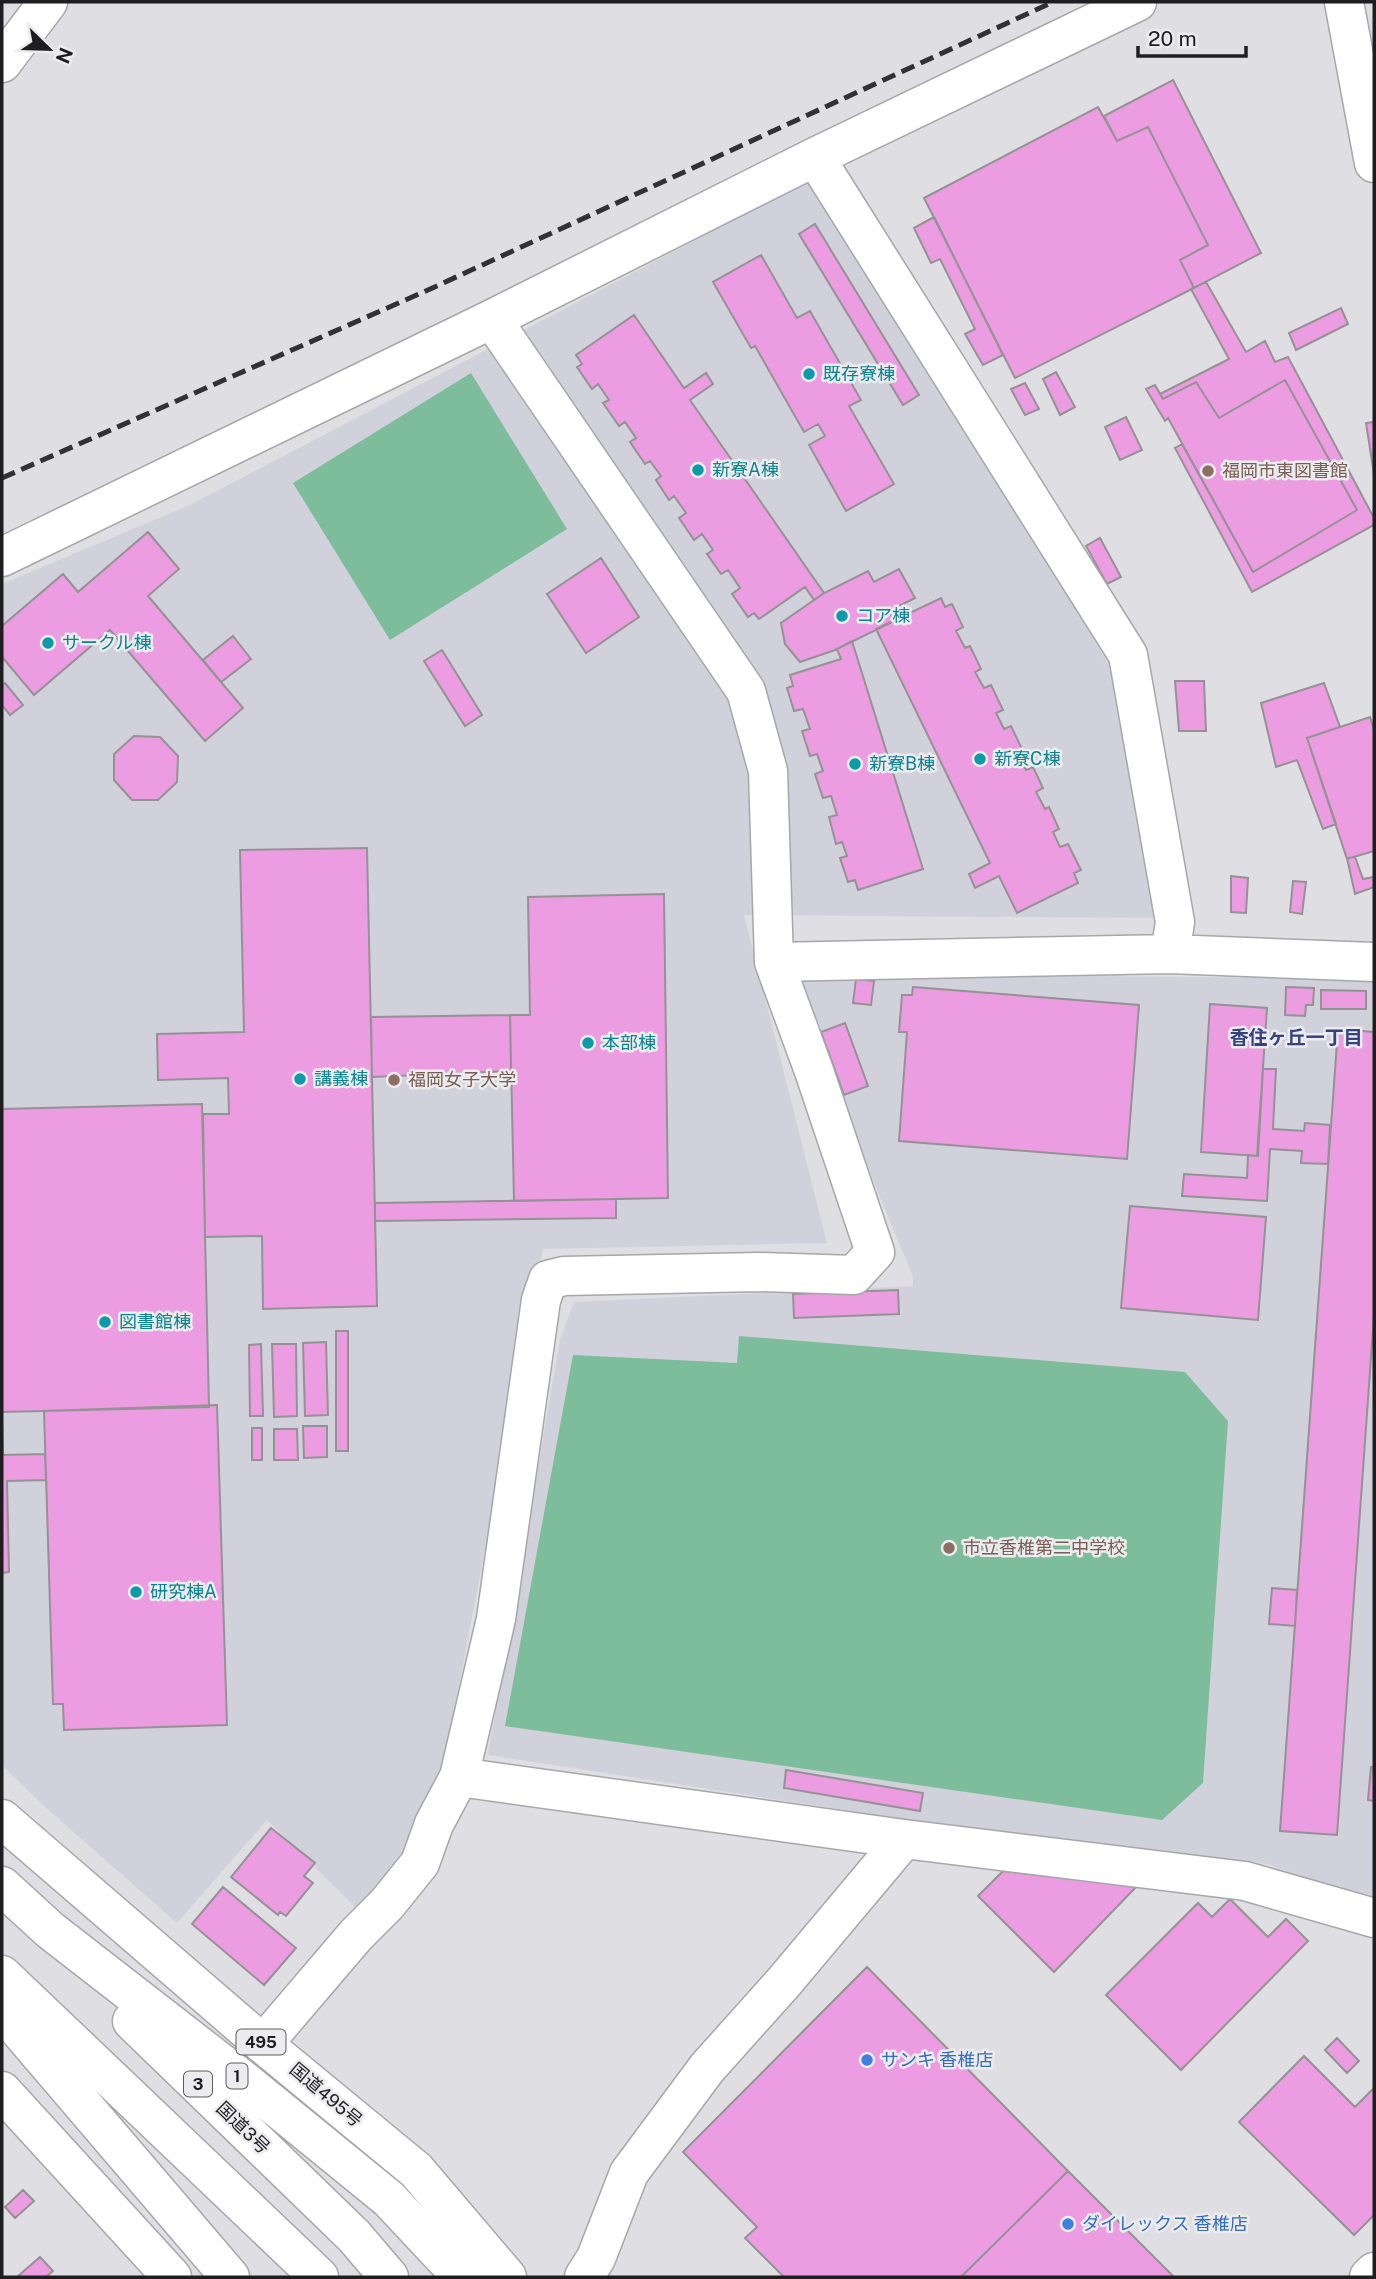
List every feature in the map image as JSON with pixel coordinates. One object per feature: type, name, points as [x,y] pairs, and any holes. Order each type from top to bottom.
[{"type":"main road","points":[[2,63],[48,2]]},
{"type":"main road","points":[[2,557],[492,319],[814,157],[1137,2]]},
{"type":"main road","points":[[1343,2],[1374,163]]},
{"type":"main road","points":[[814,157],[1128,655],[1175,922],[1170,954]]},
{"type":"main road","points":[[263,2044],[420,1863],[434,1824],[459,1777],[496,1619],[541,1300],[548,1280],[564,1276],[759,1272],[854,1275],[875,1252],[774,962],[768,771],[746,691],[492,319]]},
{"type":"main road","points":[[774,962],[1170,954],[1374,962]]},
{"type":"main road","points":[[459,1777],[904,1839],[1245,1881],[1374,1918]]},
{"type":"main road","name":"国道495号","points":[[2,1819],[263,2044],[416,2171],[507,2277]]},
{"type":"main road","points":[[584,2277],[596,2258],[629,2174],[645,2152],[707,2068],[784,1982],[904,1839]]},
{"type":"main road","name":"1","points":[[2,1886],[50,1930],[243,2080],[389,2199],[462,2277]]},
{"type":"main road","name":"国道3号","points":[[2,1896],[354,2236],[389,2277]]},
{"type":"main road","points":[[2,1975],[319,2277]]},
{"type":"main road","points":[[2,2010],[230,2277]]},
{"type":"main road","points":[[2,2091],[172,2277]]},
{"type":"main road","points":[[1369,2277],[1374,2272]]},
{"type":"shaded area","name":"福岡女子大学","points":[[820,175],[1112,671],[1164,918],[744,915],[827,1243],[543,1249],[442,1773],[411,1859],[358,1910],[267,1820],[177,1923],[45,1807],[2,1765],[2,584],[190,505]]},
{"type":"shaded area","name":"市立香椎第二中学校","points":[[788,973],[1374,979],[1374,1900],[1263,1863],[929,1823],[488,1755],[560,1340],[574,1302],[913,1286],[913,1277]]},
{"type":"green space","points":[[471,373],[567,529],[390,640],[293,483]]},
{"type":"green space","points":[[739,1336],[1185,1372],[1228,1421],[1203,1783],[1162,1820],[505,1726],[573,1355],[737,1363]]},
{"type":"building","points":[[1173,80],[1261,253],[1194,288],[1180,260],[1208,245],[1148,127],[1117,141],[1104,116]]},
{"type":"building","points":[[1098,107],[1117,141],[1148,127],[1208,245],[1180,260],[1194,288],[1015,378],[924,198]]},
{"type":"building","points":[[934,217],[1003,355],[983,365],[965,334],[975,329],[940,259],[931,263],[914,228]]},
{"type":"building","points":[[815,224],[919,395],[903,405],[799,234]]},
{"type":"building","name":"既存寮棟","points":[[761,255],[797,318],[810,311],[861,400],[849,406],[894,484],[846,511],[809,445],[825,436],[818,424],[804,432],[755,346],[751,348],[713,282]]},
{"type":"building","points":[[1206,282],[1246,352],[1265,341],[1275,362],[1288,357],[1374,518],[1374,525],[1252,592],[1175,448],[1182,444],[1253,572],[1357,510],[1285,380],[1219,418],[1196,382],[1163,399],[1160,394],[1229,359],[1191,289]]},
{"type":"building","points":[[1341,308],[1348,324],[1296,350],[1289,333]]},
{"type":"building","name":"新寮A棟","points":[[634,315],[684,388],[706,373],[713,384],[690,400],[824,593],[814,600],[805,587],[759,619],[754,613],[748,617],[732,594],[740,588],[728,570],[721,574],[707,554],[713,550],[702,534],[694,540],[679,518],[686,513],[674,496],[669,500],[656,480],[661,476],[650,461],[645,464],[630,442],[636,438],[625,422],[619,426],[603,403],[609,400],[598,384],[592,389],[577,367],[582,364],[576,355]]},
{"type":"building","points":[[1056,372],[1075,407],[1060,415],[1043,379]]},
{"type":"building","points":[[1285,380],[1357,510],[1253,572],[1168,418],[1165,421],[1146,389],[1155,385],[1163,399],[1196,382],[1219,418]]},
{"type":"building","points":[[1025,383],[1039,409],[1025,415],[1011,389]]},
{"type":"building","points":[[1126,417],[1142,450],[1120,460],[1105,427]]},
{"type":"building","points":[[1374,422],[1374,474],[1366,423]]},
{"type":"building","name":"サークル棟","points":[[148,532],[179,569],[148,596],[243,708],[205,741],[110,630],[34,695],[2,657],[2,626],[63,574],[78,592]]},
{"type":"building","points":[[1100,538],[1121,577],[1107,584],[1086,546]]},
{"type":"building","points":[[601,558],[639,617],[586,653],[547,594]]},
{"type":"building","name":"コア棟","points":[[899,569],[915,598],[889,611],[894,621],[835,650],[800,662],[785,644],[781,623],[824,593],[868,571],[874,582]]},
{"type":"building","name":"新寮C棟","points":[[941,598],[945,607],[952,604],[963,627],[956,631],[965,648],[970,646],[981,669],[975,672],[984,688],[991,685],[1003,710],[996,713],[1004,729],[1011,726],[1022,749],[1017,752],[1026,770],[1033,767],[1043,788],[1036,792],[1045,809],[1049,807],[1059,829],[1053,832],[1060,847],[1068,844],[1081,870],[1074,873],[1078,883],[1017,913],[999,876],[975,888],[969,874],[990,863],[876,629]]},
{"type":"building","points":[[233,636],[251,659],[221,682],[203,660]]},
{"type":"building","name":"新寮B棟","points":[[852,641],[923,869],[858,890],[855,880],[848,882],[840,858],[847,856],[842,842],[836,844],[829,817],[837,815],[831,796],[823,798],[815,774],[823,771],[817,754],[810,756],[802,731],[810,729],[803,709],[794,711],[787,688],[793,686],[790,675],[841,659],[837,649]]},
{"type":"building","points":[[442,650],[482,715],[465,726],[424,661]]},
{"type":"building","points":[[1175,681],[1204,681],[1206,731],[1179,731]]},
{"type":"building","points":[[5,683],[23,705],[10,715],[2,705],[2,685]]},
{"type":"building","points":[[1324,683],[1340,727],[1307,738],[1336,824],[1323,829],[1297,760],[1276,767],[1261,703]]},
{"type":"building","points":[[1370,717],[1374,730],[1374,851],[1347,859],[1307,738]]},
{"type":"building","points":[[134,736],[160,737],[178,756],[177,782],[158,800],[132,800],[114,780],[114,754]]},
{"type":"building","name":"講義棟","points":[[367,848],[377,1306],[263,1309],[262,1236],[205,1237],[203,1114],[229,1114],[228,1078],[158,1080],[157,1034],[244,1032],[240,850]]},
{"type":"building","points":[[1355,857],[1363,879],[1374,877],[1374,887],[1355,894],[1347,858]]},
{"type":"building","points":[[1231,876],[1248,878],[1246,913],[1231,912]]},
{"type":"building","points":[[1293,881],[1306,882],[1302,914],[1290,912]]},
{"type":"building","name":"本部棟","points":[[664,894],[668,1198],[514,1201],[510,1015],[530,1015],[528,897]]},
{"type":"building","points":[[856,979],[874,981],[871,1005],[853,1003]]},
{"type":"building","points":[[913,987],[1139,1005],[1127,1159],[899,1141],[907,1032],[899,1032],[902,995],[912,995]]},
{"type":"building","points":[[1286,987],[1314,988],[1313,1005],[1306,1005],[1305,1016],[1285,1015]]},
{"type":"building","points":[[1321,990],[1366,991],[1366,1009],[1321,1009]]},
{"type":"building","points":[[1210,1004],[1267,1008],[1257,1156],[1201,1152]]},
{"type":"building","points":[[510,1015],[511,1071],[372,1077],[371,1017]]},
{"type":"building","points":[[845,1023],[868,1086],[844,1095],[821,1032]]},
{"type":"building","points":[[1338,1029],[1374,1032],[1374,1315],[1337,1835],[1280,1831]]},
{"type":"building","points":[[1263,1069],[1276,1069],[1273,1129],[1304,1131],[1305,1123],[1330,1125],[1328,1164],[1301,1163],[1302,1151],[1270,1149],[1267,1201],[1182,1196],[1184,1174],[1247,1178],[1248,1155],[1258,1156]]},
{"type":"building","name":"図書館棟","points":[[202,1104],[209,1407],[2,1412],[2,1109]]},
{"type":"building","points":[[616,1199],[616,1218],[375,1221],[375,1203]]},
{"type":"building","points":[[1130,1206],[1266,1217],[1258,1320],[1121,1308]]},
{"type":"building","points":[[898,1290],[899,1314],[794,1318],[793,1294]]},
{"type":"building","points":[[336,1331],[348,1331],[348,1451],[336,1451]]},
{"type":"building","points":[[326,1342],[328,1415],[305,1416],[303,1343]]},
{"type":"building","points":[[261,1344],[263,1416],[250,1416],[249,1345]]},
{"type":"building","points":[[272,1344],[296,1344],[297,1416],[274,1417]]},
{"type":"building","name":"研究棟A","points":[[217,1405],[227,1725],[64,1730],[63,1704],[53,1704],[44,1411]]},
{"type":"building","points":[[2,1419],[3,1455],[45,1454],[46,1480],[7,1481],[9,1572],[2,1573]]},
{"type":"building","points":[[303,1426],[327,1426],[327,1457],[304,1458]]},
{"type":"building","points":[[252,1428],[262,1428],[262,1460],[252,1460]]},
{"type":"building","points":[[274,1429],[297,1429],[298,1460],[274,1460]]},
{"type":"building","points":[[1272,1588],[1297,1590],[1295,1626],[1269,1624]]},
{"type":"building","points":[[1371,1767],[1374,1768],[1374,1801],[1368,1800]]},
{"type":"building","points":[[786,1770],[923,1793],[920,1811],[784,1788]]},
{"type":"building","points":[[271,1828],[315,1863],[304,1876],[313,1883],[286,1916],[280,1912],[278,1915],[231,1877]]},
{"type":"building","points":[[1003,1871],[1137,1886],[1054,1972],[978,1896]]},
{"type":"building","points":[[223,1887],[296,1948],[264,1985],[192,1924]]},
{"type":"building","points":[[1230,1899],[1268,1937],[1286,1919],[1308,1941],[1181,2070],[1106,1995],[1198,1903],[1212,1917]]},
{"type":"building","name":"サンキ 香椎店","points":[[867,1967],[1068,2171],[961,2277],[784,2277],[745,2238],[757,2227],[683,2152]]},
{"type":"building","points":[[1337,2038],[1359,2061],[1347,2073],[1325,2050]]},
{"type":"building","points":[[1304,2056],[1355,2107],[1374,2088],[1374,2215],[1354,2235],[1239,2122]]},
{"type":"building","name":"ダイレックス 香椎店","points":[[1068,2171],[1174,2277],[961,2277]]},
{"type":"building","points":[[23,2190],[34,2201],[15,2218],[5,2207]]},
{"type":"building","points":[[40,2257],[53,2271],[46,2277],[17,2277]]},
{"type":"railway","points":[[2,478],[428,290],[1053,2]]},
{"type":"place","name":"既存寮棟","points":[[809,374]]},
{"type":"place","name":"新寮A棟","points":[[698,470]]},
{"type":"place","name":"福岡市東図書館","points":[[1208,471]]},
{"type":"place","name":"コア棟","points":[[842,616]]},
{"type":"place","name":"サークル棟","points":[[48,643]]},
{"type":"place","name":"新寮C棟","points":[[980,759]]},
{"type":"place","name":"新寮B棟","points":[[855,764]]},
{"type":"place","name":"本部棟","points":[[588,1043]]},
{"type":"place","name":"講義棟","points":[[300,1079]]},
{"type":"place","name":"福岡女子大学","points":[[394,1080]]},
{"type":"place","name":"図書館棟","points":[[105,1322]]},
{"type":"place","name":"市立香椎第二中学校","points":[[949,1548]]},
{"type":"place","name":"研究棟A","points":[[136,1592]]},
{"type":"place","name":"サンキ 香椎店","points":[[867,2060]]},
{"type":"place","name":"ダイレックス 香椎店","points":[[1068,2224]]},
{"type":"district","name":"香住ヶ丘一丁目","points":[[1296,1037]]}]
